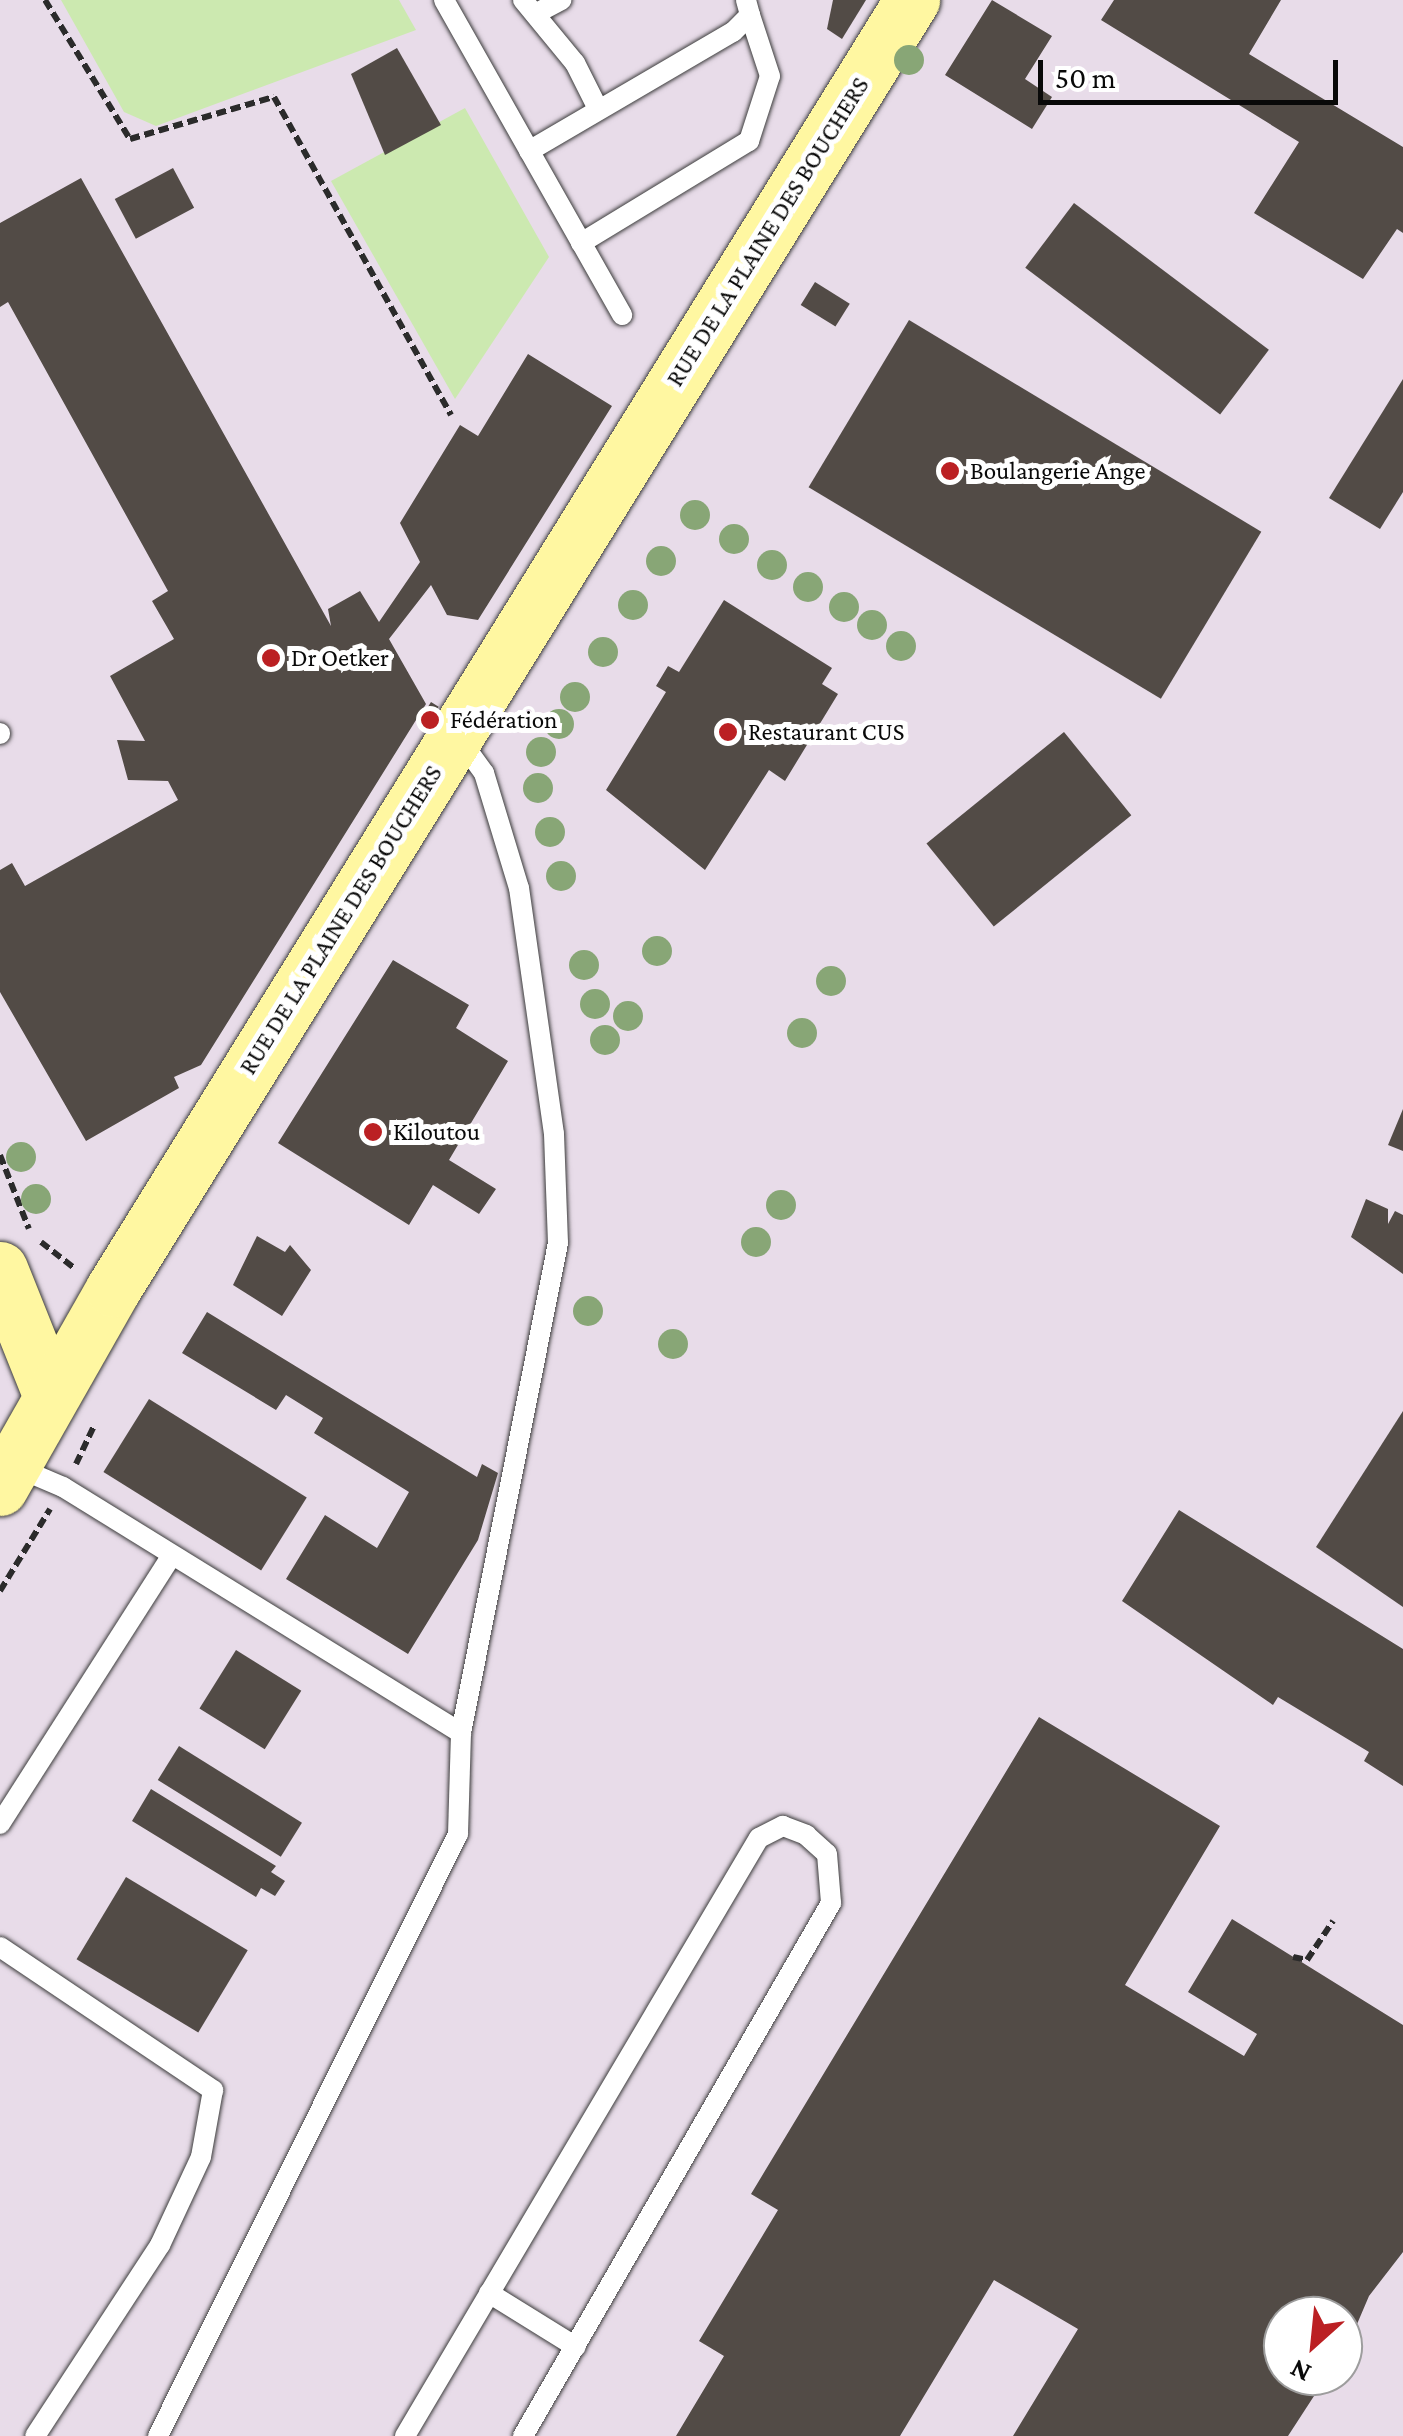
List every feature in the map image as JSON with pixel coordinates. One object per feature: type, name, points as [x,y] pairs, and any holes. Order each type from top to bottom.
[{"type":"street","name":"RUE DE LA PLAINE DES BOUCHERS","points":[[7,1477],[50,1394],[912,0]]},
{"type":"street","points":[[0,1268],[50,1394]]},
{"type":"lane","points":[[444,0],[622,316]]},
{"type":"lane","points":[[560,0],[529,7],[598,109]]},
{"type":"lane","points":[[529,151],[748,8],[770,76],[748,141],[581,243]]},
{"type":"lane","points":[[158,2436],[458,1834],[460,1733],[558,1243],[554,1134],[518,888],[484,773],[456,734]]},
{"type":"lane","points":[[7,1477],[172,1555],[460,1733]]},
{"type":"lane","points":[[0,1824],[172,1555]]},
{"type":"lane","points":[[404,2436],[758,1838],[783,1826],[806,1835],[828,1854],[831,1903],[523,2436]]},
{"type":"lane","points":[[0,1946],[213,2090],[202,2158],[160,2245],[35,2436]]},
{"type":"lane","points":[[489,2293],[576,2346]]},
{"type":"path","points":[[45,0],[130,138],[274,97],[451,414]]},
{"type":"path","points":[[0,1155],[26,1224],[68,1265]]},
{"type":"path","points":[[1301,1944],[1294,1955],[1306,1960],[1332,1921]]},
{"type":"shaded area","points":[[0,0],[1403,0],[1403,2436],[0,2436]]},
{"type":"green space","points":[[61,0],[399,0],[416,30],[156,126],[124,112]]},
{"type":"green space","points":[[465,108],[549,257],[455,399],[331,181]]},
{"type":"building","points":[[833,0],[866,0],[842,39],[827,29]]},
{"type":"building","points":[[992,0],[1052,36],[1025,79],[1052,97],[1032,129],[945,75]]},
{"type":"building","points":[[1114,0],[1281,0],[1249,54],[1403,147],[1403,233],[1397,229],[1363,279],[1254,213],[1299,142],[1101,20]]},
{"type":"building","points":[[397,48],[441,125],[385,155],[351,74]]},
{"type":"building","points":[[173,168],[194,208],[136,239],[115,199]]},
{"type":"building","name":"Dr Oetker","points":[[81,178],[331,626],[328,609],[360,591],[379,622],[420,562],[400,523],[460,425],[478,436],[528,354],[612,406],[478,620],[447,615],[431,585],[389,639],[426,704],[201,1065],[174,1077],[179,1088],[86,1141],[0,992],[0,870],[12,863],[25,886],[178,800],[168,781],[128,780],[117,740],[145,741],[110,676],[174,639],[152,601],[168,591],[8,302],[0,307],[0,223]]},
{"type":"building","points":[[1074,203],[1269,350],[1220,415],[1025,268]]},
{"type":"building","points":[[815,282],[850,304],[835,327],[801,305]]},
{"type":"building","points":[[909,320],[1261,532],[1161,699],[809,487]]},
{"type":"building","points":[[1403,379],[1403,492],[1380,529],[1329,498]]},
{"type":"building","name":"Restaurant CUS","points":[[724,600],[832,668],[822,684],[838,694],[785,781],[769,770],[705,870],[606,790],[666,692],[656,686],[668,666],[679,672]]},
{"type":"building","points":[[431,702],[439,707],[425,729],[417,724]]},
{"type":"building","points":[[1064,732],[1131,815],[994,927],[926,843]]},
{"type":"building","points":[[393,960],[469,1005],[456,1028],[508,1061],[449,1160],[496,1189],[479,1214],[433,1185],[409,1225],[278,1143]]},
{"type":"building","points":[[1403,1109],[1403,1151],[1388,1145]]},
{"type":"building","points":[[1366,1199],[1388,1209],[1388,1224],[1395,1211],[1403,1215],[1403,1274],[1351,1237]]},
{"type":"building","points":[[257,1236],[285,1252],[290,1245],[311,1270],[282,1316],[233,1285]]},
{"type":"building","points":[[207,1312],[477,1477],[482,1464],[498,1473],[478,1540],[408,1654],[286,1579],[325,1515],[377,1548],[409,1492],[314,1433],[323,1418],[286,1395],[276,1410],[182,1353]]},
{"type":"building","points":[[149,1399],[307,1498],[261,1570],[103,1472]]},
{"type":"building","points":[[1403,1411],[1403,1607],[1316,1547]]},
{"type":"building","points":[[1179,1510],[1403,1649],[1403,1786],[1364,1761],[1369,1752],[1278,1697],[1273,1705],[1122,1601]]},
{"type":"building","points":[[236,1650],[301,1691],[265,1749],[199,1709]]},
{"type":"building","points":[[1039,1717],[1220,1826],[1125,1985],[1244,2056],[1257,2034],[1188,1992],[1232,1919],[1403,2025],[1403,2252],[1369,2296],[1363,2310],[1363,2296],[1263,2296],[1263,2396],[1314,2396],[1288,2436],[1013,2436],[1078,2329],[994,2280],[900,2436],[676,2436],[724,2356],[699,2341],[778,2210],[751,2194]]},
{"type":"building","points":[[179,1746],[302,1823],[281,1857],[158,1780]]},
{"type":"building","points":[[151,1789],[276,1866],[271,1872],[285,1881],[275,1896],[261,1888],[256,1897],[132,1821]]},
{"type":"building","points":[[126,1877],[248,1950],[198,2032],[77,1959]]},
{"type":"place","name":"Boulangerie Ange","points":[[950,471]]},
{"type":"place","name":"Dr Oetker","points":[[271,658]]},
{"type":"place","name":"Fédération","points":[[430,720]]},
{"type":"place","name":"Restaurant CUS","points":[[728,732]]},
{"type":"place","name":"Kiloutou","points":[[373,1132]]}]
